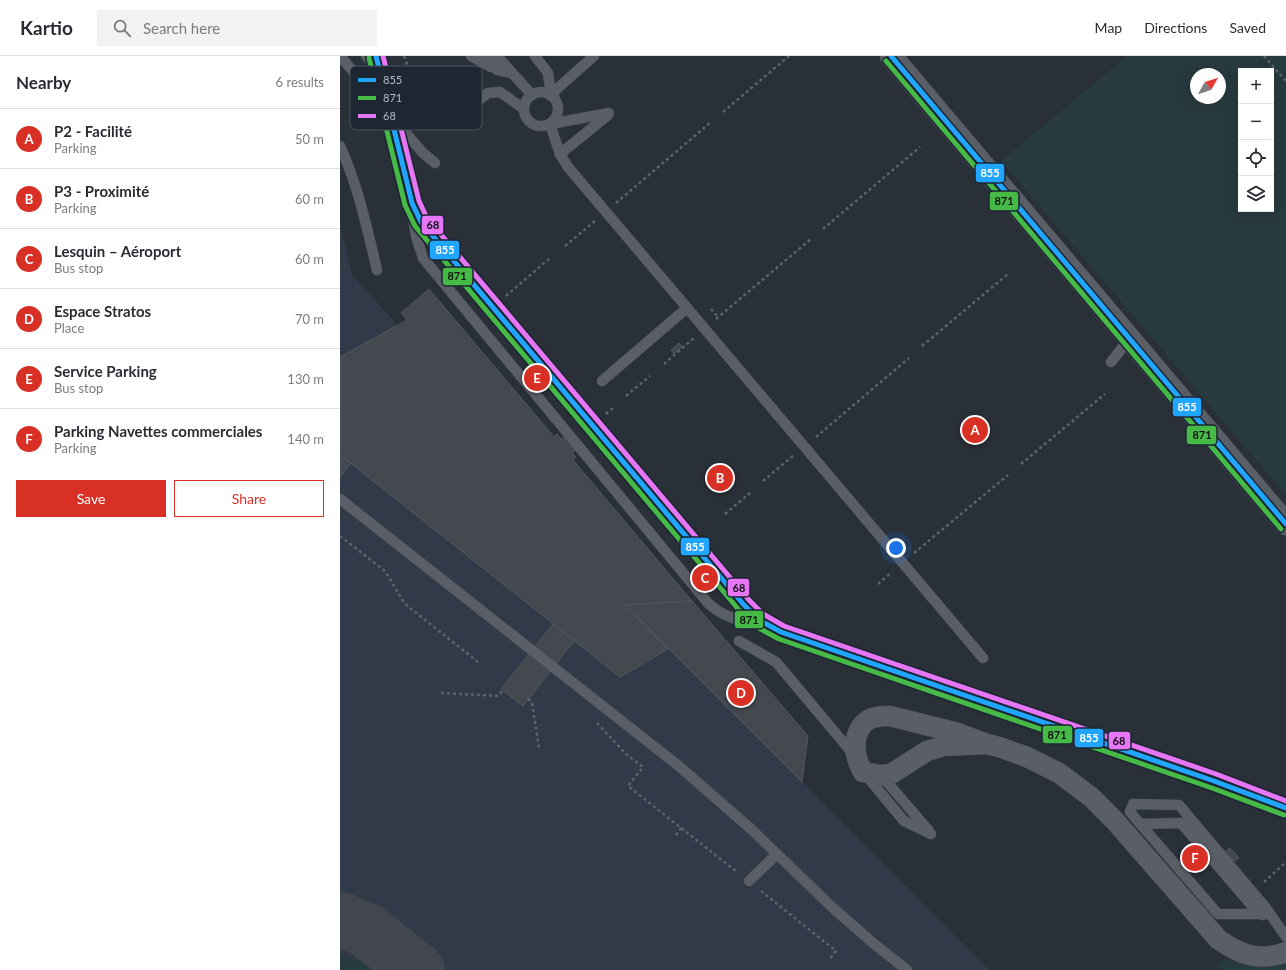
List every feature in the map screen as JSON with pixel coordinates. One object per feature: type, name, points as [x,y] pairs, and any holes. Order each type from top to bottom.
[{"type":"street","points":[[891,56],[1286,524]]},
{"type":"street","points":[[987,744],[944,746],[927,751],[891,774],[867,768],[855,746],[856,737],[868,720],[880,716],[890,716],[958,733],[1027,757],[1059,773],[1091,796],[1115,821],[1218,939],[1231,949],[1247,955],[1261,957],[1277,956],[1286,952]]},
{"type":"lane","points":[[340,56],[350,68]]},
{"type":"lane","points":[[366,56],[375,66]]},
{"type":"lane","points":[[376,56],[378,66]]},
{"type":"lane","points":[[471,56],[497,70],[512,73]]},
{"type":"lane","points":[[484,56],[497,70]]},
{"type":"lane","points":[[497,56],[532,95]]},
{"type":"lane","points":[[505,56],[512,73]]},
{"type":"lane","points":[[535,56],[548,73],[551,96],[557,104],[557,115],[550,124]]},
{"type":"lane","points":[[551,96],[594,56]]},
{"type":"lane","points":[[482,98],[488,93],[500,92],[524,109]]},
{"type":"lane","points":[[551,96],[538,92],[527,100],[524,109],[527,119],[530,122],[540,126],[609,113],[560,154]]},
{"type":"lane","points":[[550,124],[560,154],[568,167],[983,658]]},
{"type":"lane","points":[[394,130],[412,203],[416,236],[423,258],[708,603],[716,610],[723,615],[781,632],[1214,781],[1286,808]]},
{"type":"lane","points":[[403,130],[423,153],[435,163]]},
{"type":"lane","points":[[340,146],[363,211],[377,270]]},
{"type":"lane","points":[[412,203],[422,222],[438,244],[744,605],[759,620],[781,632]]},
{"type":"lane","points":[[602,381],[687,308]]},
{"type":"lane","points":[[1110,362],[1130,338]]},
{"type":"lane","points":[[340,499],[680,767],[751,829],[833,908],[872,943],[907,970]]},
{"type":"lane","points":[[739,641],[776,662],[867,768],[931,834],[904,820],[867,768]]},
{"type":"lane","points":[[1274,920],[1259,914],[1218,914],[1130,812],[1133,804],[1179,805],[1266,908],[1286,937]]},
{"type":"lane","points":[[1140,824],[1181,823],[1259,914]]},
{"type":"lane","points":[[749,881],[777,854]]},
{"type":"path","points":[[404,56],[408,66]]},
{"type":"path","points":[[723,112],[789,56]]},
{"type":"path","points":[[1264,56],[1286,81]]},
{"type":"path","points":[[611,207],[711,122]]},
{"type":"path","points":[[823,229],[920,147]]},
{"type":"path","points":[[564,246],[600,217]]},
{"type":"path","points":[[711,323],[811,239]]},
{"type":"path","points":[[506,296],[550,258]]},
{"type":"path","points":[[922,346],[1008,274]]},
{"type":"path","points":[[664,364],[699,334]]},
{"type":"path","points":[[811,441],[909,358]]},
{"type":"path","points":[[626,396],[650,376]]},
{"type":"path","points":[[1021,464],[1105,394]]},
{"type":"path","points":[[606,414],[614,407]]},
{"type":"path","points":[[764,481],[799,451]]},
{"type":"path","points":[[909,557],[1008,475]]},
{"type":"path","points":[[725,514],[750,493]]},
{"type":"path","points":[[340,536],[385,571],[405,604],[478,662]]},
{"type":"path","points":[[878,584],[896,568]]},
{"type":"path","points":[[441,694],[498,696],[503,690]]},
{"type":"path","points":[[528,699],[532,702],[539,748]]},
{"type":"path","points":[[595,721],[626,754],[643,768],[628,786],[836,951],[829,960]]},
{"type":"path","points":[[676,835],[682,828]]},
{"type":"path","points":[[1253,892],[1286,862]]},
{"type":"shaded area","points":[[340,224],[352,274],[817,797],[989,970],[340,970]]},
{"type":"green space","points":[[1127,56],[1286,56],[1286,495],[1001,161]]},
{"type":"green space","points":[[340,955],[365,962],[375,970],[340,970]]},
{"type":"green space","points":[[1226,958],[1256,965],[1286,963],[1286,970],[1222,970],[1217,965]]},
{"type":"building","points":[[429,289],[554,437],[557,434],[561,439],[565,436],[577,449],[572,453],[576,457],[573,460],[692,601],[625,605],[668,649],[620,677],[343,457],[340,460],[340,357],[407,320],[401,313]]},
{"type":"building","points":[[679,343],[682,347],[674,354],[671,350]]},
{"type":"building","points":[[340,455],[351,463],[340,477]]},
{"type":"building","points":[[692,601],[808,736],[802,782],[625,605]]},
{"type":"building","points":[[553,624],[574,641],[523,706],[501,689]]},
{"type":"building","points":[[1230,848],[1239,858],[1234,861],[1226,851]]},
{"type":"taxiway","points":[[340,919],[366,930],[417,970]]},
{"type":"transit line","name":"855","points":[[376,56],[378,66]]},
{"type":"transit line","name":"68","points":[[383,56],[385,66]]},
{"type":"transit line","name":"855","points":[[891,56],[1286,524]]},
{"type":"transit line","name":"871","points":[[369,58],[371,66]]},
{"type":"transit line","name":"871","points":[[886,61],[1281,529]]},
{"type":"transit line","name":"871","points":[[387,130],[405,205],[415,226],[739,610],[755,626],[779,639],[1212,788],[1284,815]]},
{"type":"transit line","name":"855","points":[[394,130],[412,203],[421,222],[744,605],[759,620],[781,632],[1214,781],[1286,808]]},
{"type":"transit line","name":"68","points":[[401,130],[419,201],[427,218],[749,600],[763,614],[784,626],[1216,774],[1286,801]]},
{"type":"place","name":"Service Parking","points":[[537,378]]},
{"type":"place","name":"P2 - Facilité","points":[[975,430]]},
{"type":"place","name":"P3 - Proximité","points":[[720,478]]},
{"type":"place","name":"Lesquin – Aéroport","points":[[705,578]]},
{"type":"place","name":"Espace Stratos","points":[[741,693]]},
{"type":"place","name":"Parking Navettes commerciales","points":[[1195,858]]}]
